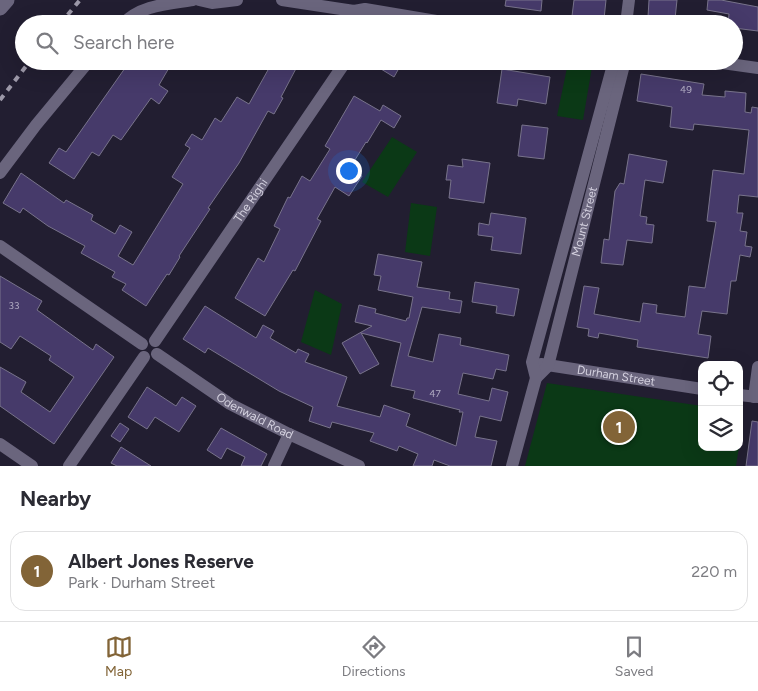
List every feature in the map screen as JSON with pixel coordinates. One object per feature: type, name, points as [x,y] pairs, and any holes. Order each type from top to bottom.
[{"type":"street","points":[[0,8],[7,0]]},
{"type":"street","points":[[133,15],[136,12],[155,6],[193,0]]},
{"type":"street","points":[[199,0],[212,2],[237,0]]},
{"type":"street","points":[[282,0],[354,11],[365,9],[398,15]]},
{"type":"street","points":[[356,0],[361,2],[365,9]]},
{"type":"street","points":[[627,15],[629,0]]},
{"type":"street","points":[[743,66],[758,68]]},
{"type":"street","points":[[0,174],[36,125],[82,70]]},
{"type":"street","name":"The Righi","points":[[155,341],[340,70]]},
{"type":"street","name":"Mount Street","points":[[512,466],[536,378],[532,362],[612,70]]},
{"type":"street","name":"Mount Street","points":[[536,378],[548,366],[623,70]]},
{"type":"street","points":[[0,246],[142,344]]},
{"type":"street","points":[[148,340],[155,341],[159,347],[157,354],[151,358],[144,357],[140,351],[142,344],[148,340]]},
{"type":"street","name":"Odenwald Road","points":[[157,354],[230,404],[338,462],[360,466]]},
{"type":"street","points":[[69,466],[144,357]]},
{"type":"street","name":"Durham Street","points":[[532,362],[698,388]]},
{"type":"street","points":[[743,395],[756,397],[758,367]]},
{"type":"street","points":[[274,466],[289,434]]},
{"type":"street","points":[[0,444],[32,466]]},
{"type":"green space","points":[[567,70],[591,70],[583,120],[557,116]]},
{"type":"green space","points":[[392,137],[417,152],[388,197],[362,182]]},
{"type":"green space","points":[[411,203],[437,207],[430,256],[405,252]]},
{"type":"green space","points":[[315,290],[342,304],[331,355],[301,342]]},
{"type":"green space","points":[[547,383],[698,405],[698,451],[738,451],[736,466],[525,466]]},
{"type":"building","points":[[506,0],[542,0],[541,11],[505,6]]},
{"type":"building","points":[[574,0],[606,0],[604,15],[572,15]]},
{"type":"building","points":[[649,0],[677,0],[675,15],[648,15]]},
{"type":"building","points":[[708,0],[721,0],[758,7],[758,31],[743,29],[743,15],[729,15],[707,10]]},
{"type":"building","points":[[124,70],[168,70],[159,85],[168,91],[159,104],[151,98],[121,140],[113,135],[99,156],[92,152],[74,179],[49,163],[59,148],[66,152]]},
{"type":"building","points":[[268,70],[295,70],[274,114],[268,111],[239,163],[208,208],[210,209],[179,256],[169,275],[167,274],[146,306],[122,290],[126,284],[112,277],[115,272],[81,253],[85,246],[48,226],[23,208],[20,213],[3,203],[21,173],[64,203],[66,200],[93,215],[91,220],[115,234],[120,225],[132,232],[118,256],[133,265],[183,184],[172,177],[190,148],[185,145],[192,134],[202,140],[215,118],[221,122],[237,97],[249,104]]},
{"type":"building","points":[[383,70],[398,70],[394,77]]},
{"type":"building","points":[[502,70],[550,77],[546,104],[518,99],[517,106],[497,103]]},
{"type":"building","points":[[641,74],[704,84],[702,95],[725,97],[725,91],[746,93],[745,112],[751,113],[752,107],[758,108],[758,197],[739,195],[737,213],[743,213],[740,231],[747,232],[745,246],[752,247],[750,257],[740,255],[736,281],[731,281],[727,314],[702,311],[698,334],[711,336],[708,358],[637,347],[638,340],[599,333],[598,338],[588,336],[589,329],[577,327],[584,286],[599,288],[594,314],[640,322],[643,303],[657,305],[656,313],[685,317],[689,286],[705,288],[716,222],[707,221],[713,170],[744,174],[749,130],[694,124],[693,130],[670,127],[672,107],[637,101]]},
{"type":"building","points":[[354,96],[380,111],[383,105],[401,116],[394,128],[381,120],[366,142],[350,168],[362,176],[349,196],[335,187],[317,219],[321,221],[295,271],[293,270],[265,316],[235,298],[258,258],[264,262],[280,229],[274,226],[288,197],[290,198],[302,176],[310,181],[330,149],[325,146]]},
{"type":"building","points":[[522,125],[548,128],[544,159],[518,156]]},
{"type":"building","points":[[629,154],[667,161],[663,183],[645,180],[640,216],[647,217],[646,224],[654,225],[652,243],[627,240],[623,265],[601,263],[604,239],[609,240],[615,191],[620,183],[624,184]]},
{"type":"building","points":[[462,159],[490,163],[484,203],[449,198],[451,180],[446,180],[448,165],[463,167]]},
{"type":"building","points":[[491,213],[526,218],[521,254],[491,250],[493,237],[478,235],[479,223],[489,225]]},
{"type":"building","points":[[378,254],[422,262],[417,287],[450,292],[449,299],[462,301],[460,313],[422,307],[408,356],[433,362],[439,334],[461,338],[460,345],[509,355],[506,371],[496,369],[493,379],[463,373],[458,394],[489,401],[492,388],[508,392],[501,421],[480,416],[475,437],[497,441],[491,466],[450,466],[434,460],[432,466],[413,466],[418,454],[399,446],[397,451],[370,441],[374,433],[332,422],[330,428],[309,421],[313,407],[279,391],[208,348],[205,353],[183,339],[205,306],[256,338],[263,325],[274,331],[270,338],[296,353],[298,349],[309,354],[305,362],[347,377],[337,406],[380,417],[384,405],[410,414],[406,426],[456,446],[463,412],[413,398],[415,391],[391,386],[401,343],[361,333],[379,364],[360,374],[342,343],[372,326],[355,322],[359,305],[376,309],[375,313],[406,321],[409,318],[413,297],[378,290],[381,276],[374,275]]},
{"type":"building","points":[[0,276],[42,301],[37,310],[93,350],[96,344],[114,357],[54,444],[0,406],[0,367],[26,382],[21,392],[50,412],[74,377],[49,360],[51,356],[20,336],[11,349],[0,342]]},
{"type":"building","points":[[475,282],[519,289],[514,316],[496,313],[497,306],[472,302]]},
{"type":"building","points":[[147,387],[176,406],[182,397],[196,406],[179,432],[155,417],[147,429],[128,417]]},
{"type":"building","points":[[752,421],[758,422],[758,466],[746,466]]},
{"type":"building","points":[[120,423],[129,429],[120,442],[111,436]]},
{"type":"building","points":[[221,428],[267,454],[261,466],[241,466],[245,457],[227,448],[221,459],[207,450]]},
{"type":"building","points":[[121,447],[151,466],[117,466],[111,463]]},
{"type":"railway","points":[[68,15],[80,0]]},
{"type":"railway","points":[[0,100],[23,70]]},
{"type":"place","name":"Albert Jones Reserve","points":[[619,427]]}]
